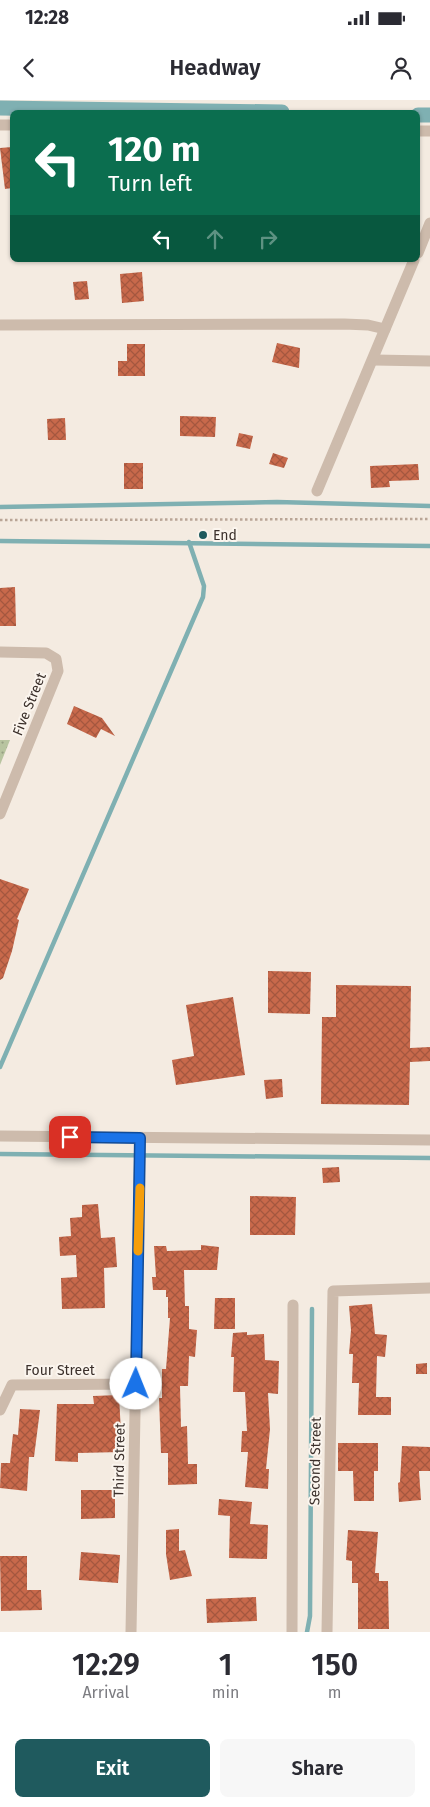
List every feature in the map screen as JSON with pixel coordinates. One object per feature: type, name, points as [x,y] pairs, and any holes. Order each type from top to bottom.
[{"type":"street","points":[[420,248],[430,223]]},
{"type":"street","points":[[317,491],[374,360],[413,262]]},
{"type":"street","points":[[0,325],[344,324],[368,325],[385,329]]},
{"type":"street","points":[[374,360],[430,360]]},
{"type":"street","name":"Five Street","points":[[0,652],[46,653],[56,659],[58,671],[0,814]]},
{"type":"street","points":[[0,1136],[430,1140]]},
{"type":"street","name":"Third Street","points":[[131,1627],[140,1138]]},
{"type":"street","name":"Second Street","points":[[327,1632],[333,1291],[430,1288]]},
{"type":"street","name":"Second Street","points":[[292,1632],[293,1305]]},
{"type":"street","name":"Four Street","points":[[0,1410],[12,1385],[136,1384]]},
{"type":"path","points":[[0,520],[430,519]]},
{"type":"green space","points":[[0,740],[10,740],[0,765]]},
{"type":"building","points":[[10,147],[10,188],[5,189],[0,148]]},
{"type":"building","points":[[142,272],[144,301],[122,303],[120,274]]},
{"type":"building","points":[[87,281],[89,299],[75,300],[73,282]]},
{"type":"building","points":[[277,343],[300,348],[299,368],[272,362]]},
{"type":"building","points":[[127,344],[145,344],[145,376],[118,376],[118,361],[127,361]]},
{"type":"building","points":[[180,416],[216,417],[215,437],[180,436]]},
{"type":"building","points":[[65,418],[66,440],[48,440],[47,419]]},
{"type":"building","points":[[239,433],[253,436],[250,449],[236,446]]},
{"type":"building","points":[[273,453],[288,458],[284,468],[269,464]]},
{"type":"building","points":[[124,463],[143,463],[143,489],[124,489]]},
{"type":"building","points":[[418,464],[419,480],[389,481],[390,487],[371,488],[370,466]]},
{"type":"building","points":[[15,587],[16,626],[0,626],[0,588]]},
{"type":"building","points":[[74,706],[102,718],[115,736],[101,729],[96,738],[67,724]]},
{"type":"building","points":[[0,879],[29,889],[17,919],[19,920],[12,951],[3,978],[0,980]]},
{"type":"building","points":[[268,971],[311,972],[310,1014],[268,1013]]},
{"type":"building","points":[[336,985],[411,986],[410,1048],[430,1047],[430,1061],[410,1062],[409,1105],[321,1104],[322,1017],[336,1017]]},
{"type":"building","points":[[233,997],[245,1075],[176,1085],[172,1060],[194,1056],[186,1005]]},
{"type":"building","points":[[282,1079],[283,1097],[266,1099],[264,1080]]},
{"type":"building","points":[[339,1167],[340,1182],[323,1183],[322,1168]]},
{"type":"building","points":[[250,1196],[296,1197],[295,1235],[250,1235]]},
{"type":"building","points":[[98,1204],[101,1238],[115,1237],[117,1267],[104,1268],[105,1308],[62,1309],[61,1278],[77,1277],[76,1255],[60,1256],[59,1237],[71,1236],[70,1218],[82,1217],[82,1205]]},
{"type":"building","points":[[201,1245],[219,1247],[217,1270],[184,1270],[185,1306],[189,1306],[189,1329],[197,1330],[195,1357],[189,1356],[188,1386],[180,1386],[181,1427],[187,1426],[188,1464],[197,1464],[197,1484],[168,1485],[168,1453],[161,1453],[159,1398],[162,1398],[162,1369],[166,1369],[170,1318],[168,1318],[166,1290],[153,1290],[152,1277],[156,1277],[154,1246],[166,1246],[167,1251],[201,1250]]},
{"type":"building","points":[[215,1298],[235,1298],[235,1329],[214,1329]]},
{"type":"building","points":[[372,1304],[375,1334],[387,1335],[385,1357],[377,1356],[376,1397],[391,1397],[391,1415],[358,1415],[359,1383],[352,1383],[353,1354],[349,1354],[351,1330],[349,1306]]},
{"type":"building","points":[[247,1332],[247,1335],[264,1334],[265,1360],[279,1361],[278,1394],[268,1393],[270,1429],[266,1469],[269,1469],[268,1489],[245,1487],[248,1452],[241,1452],[242,1431],[247,1431],[245,1392],[233,1392],[234,1357],[231,1357],[233,1333]]},
{"type":"building","points":[[427,1363],[427,1374],[416,1374],[416,1364]]},
{"type":"building","points":[[119,1395],[122,1452],[78,1453],[78,1462],[55,1461],[57,1404],[94,1404],[93,1396]]},
{"type":"building","points":[[20,1409],[40,1410],[34,1457],[29,1457],[27,1491],[0,1488],[1,1463],[10,1463],[13,1434],[18,1435]]},
{"type":"building","points":[[338,1443],[378,1443],[378,1471],[374,1471],[374,1501],[354,1501],[353,1471],[338,1471]]},
{"type":"building","points":[[402,1446],[430,1447],[430,1471],[419,1471],[421,1500],[399,1502],[398,1483],[400,1482]]},
{"type":"building","points":[[81,1490],[115,1490],[115,1518],[81,1519]]},
{"type":"building","points":[[219,1499],[252,1502],[250,1524],[268,1525],[267,1559],[229,1558],[230,1516],[218,1515]]},
{"type":"building","points":[[179,1529],[179,1551],[185,1550],[192,1576],[170,1580],[166,1554],[166,1530]]},
{"type":"building","points":[[348,1530],[378,1532],[375,1573],[379,1573],[379,1581],[388,1581],[389,1629],[358,1629],[358,1583],[352,1583],[352,1561],[346,1560]]},
{"type":"building","points":[[81,1552],[120,1555],[118,1583],[79,1580]]},
{"type":"building","points":[[0,1556],[27,1556],[27,1590],[41,1590],[42,1610],[1,1611]]},
{"type":"building","points":[[256,1597],[257,1621],[207,1623],[206,1599]]},
{"type":"waterway","points":[[0,108],[141,110]]},
{"type":"waterway","points":[[420,115],[430,115]]},
{"type":"waterway","points":[[0,507],[277,502],[430,506]]},
{"type":"waterway","points":[[0,541],[430,546]]},
{"type":"waterway","points":[[0,1067],[203,597],[204,586],[189,542]]},
{"type":"waterway","points":[[0,1154],[430,1158]]},
{"type":"waterway","points":[[307,1632],[310,1616],[312,1309]]},
{"type":"slow traffic","points":[[138,1251],[140,1188]]},
{"type":"place","name":"End","points":[[203,535]]},
{"type":"route","points":[[70,1137],[140,1138],[136,1384]]}]
